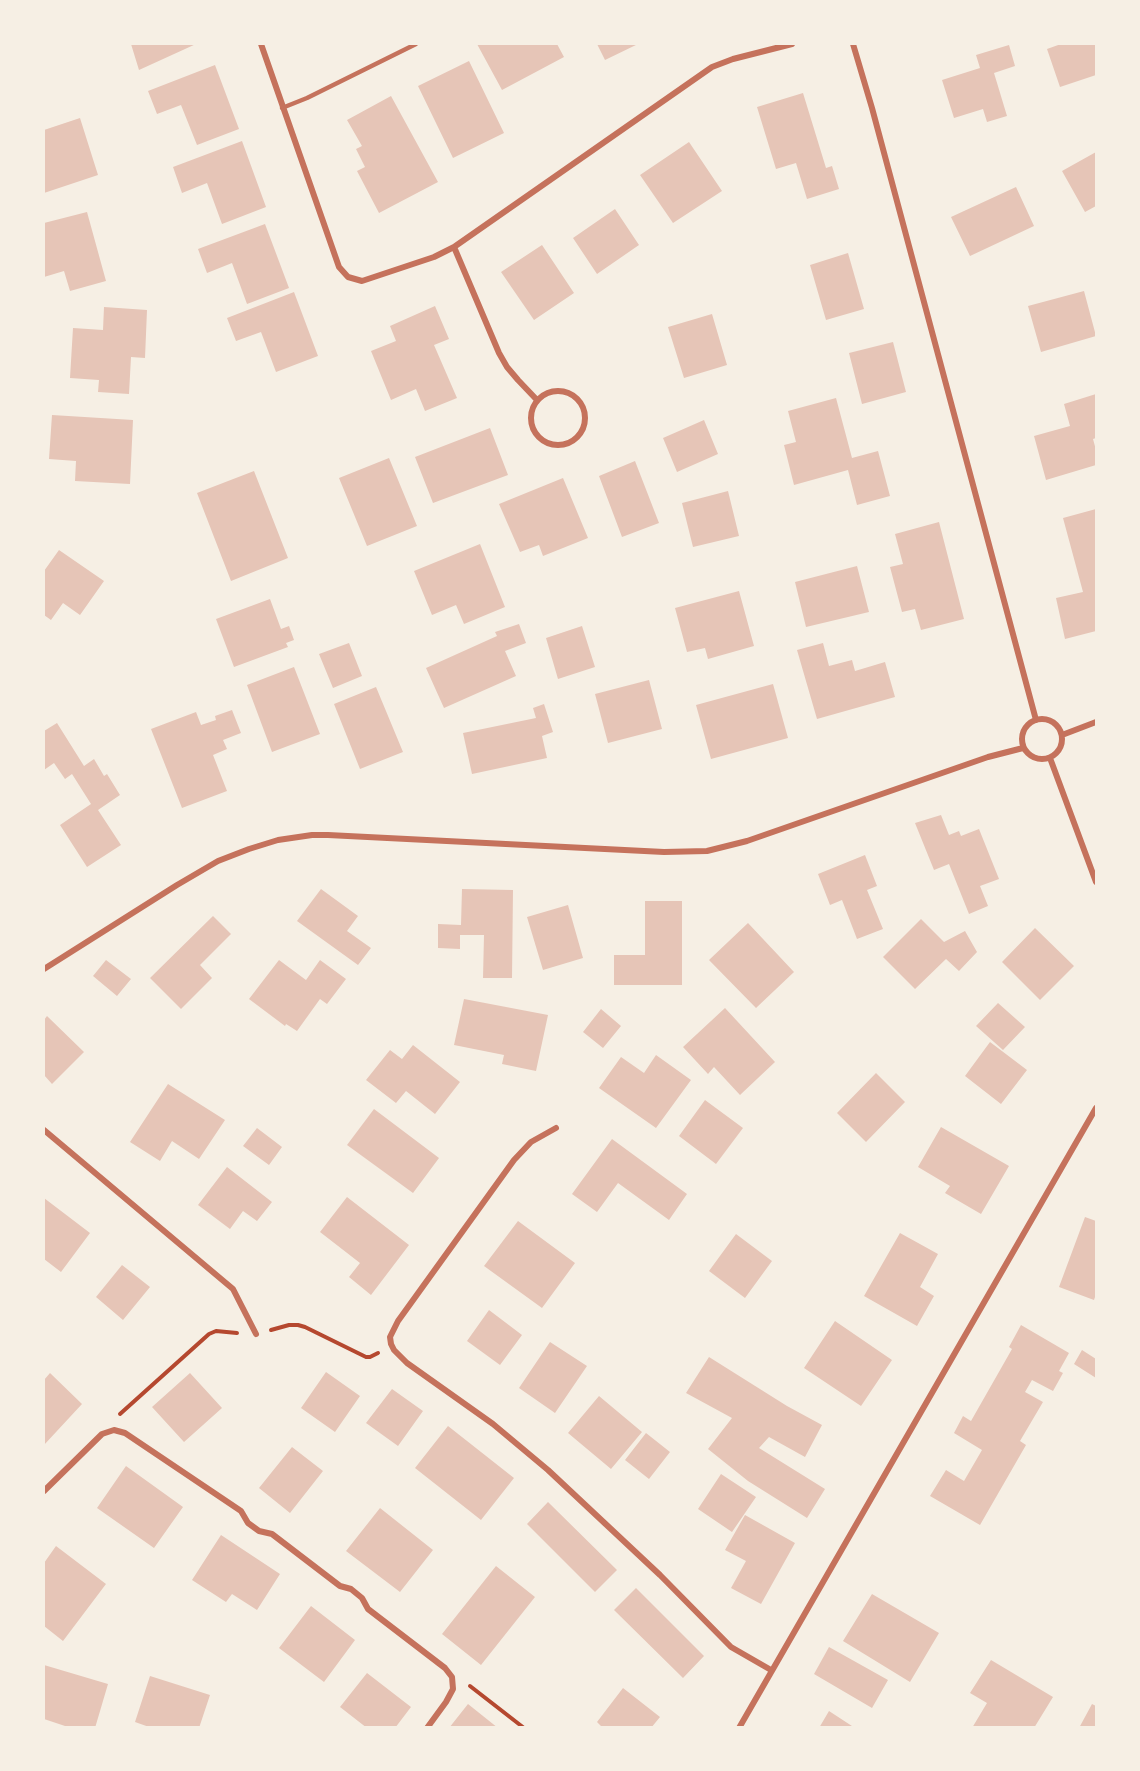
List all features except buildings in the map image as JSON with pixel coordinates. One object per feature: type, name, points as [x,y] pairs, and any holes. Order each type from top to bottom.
[{"type":"street","points":[[261,44],[339,267],[343,273],[362,281],[434,257],[454,247],[712,67],[733,59],[792,44]]},
{"type":"street","points":[[853,44],[1036,720]]},
{"type":"street","points":[[454,247],[499,352],[518,380],[537,400]]},
{"type":"street","points":[[561,390],[577,397],[582,404],[586,421],[578,436],[562,445],[544,441],[537,435],[532,427],[531,417],[532,408],[537,400],[544,394],[561,390]]},
{"type":"street","points":[[1043,719],[1055,724],[1062,735],[1060,749],[1050,758],[1032,757],[1023,748],[1023,730],[1036,720],[1043,719]]},
{"type":"street","points":[[1062,735],[1096,722]]},
{"type":"street","points":[[44,969],[218,861],[279,840],[328,835],[664,852],[707,851],[747,841],[1023,748]]},
{"type":"street","points":[[1050,758],[1096,882]]},
{"type":"street","points":[[739,1728],[1096,1108]]},
{"type":"street","points":[[556,1128],[531,1142],[514,1160],[398,1321],[390,1337],[391,1344],[407,1363],[494,1424],[548,1470],[660,1575],[731,1647],[771,1670]]},
{"type":"street","points":[[44,1130],[233,1289],[256,1334]]},
{"type":"street","points":[[44,1491],[96,1438],[114,1430],[125,1433],[241,1511],[253,1527],[272,1534],[340,1586],[351,1589],[362,1598],[368,1609],[445,1668],[454,1683],[450,1695],[427,1728]]},
{"type":"lane","points":[[282,108],[308,98],[416,44]]},
{"type":"path","points":[[114,1430],[116,1417],[209,1334],[216,1331],[256,1334],[289,1325],[298,1325],[366,1357],[375,1355],[391,1344]]},
{"type":"path","points":[[454,1683],[472,1687],[524,1728]]}]
